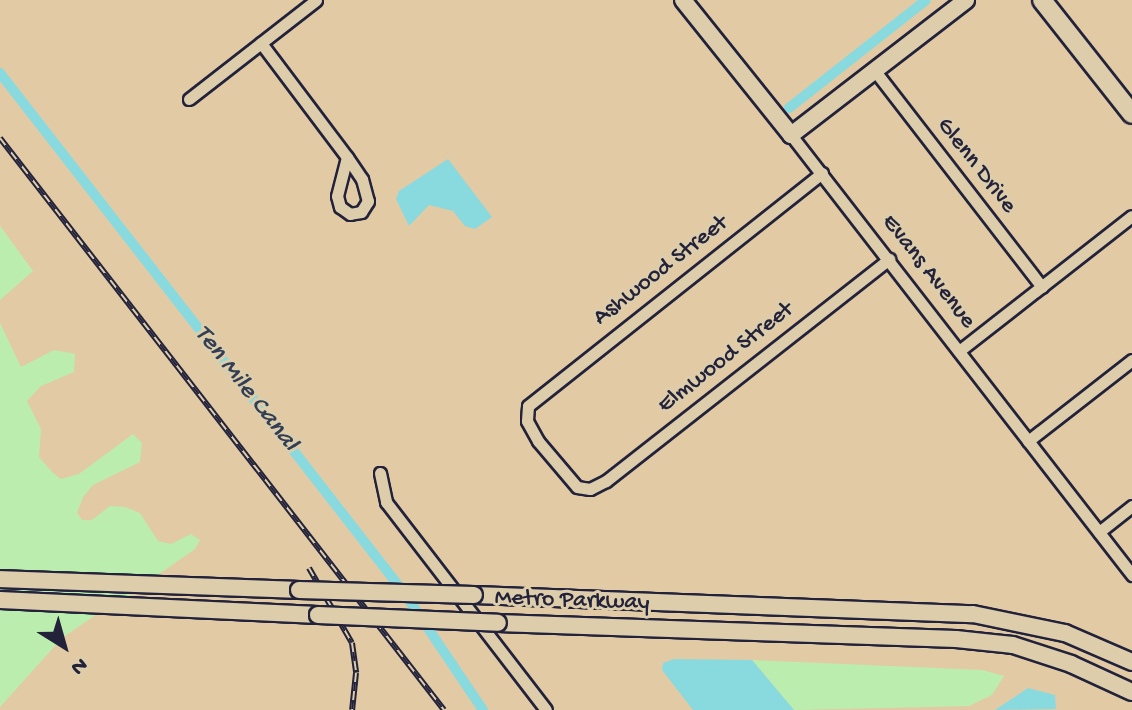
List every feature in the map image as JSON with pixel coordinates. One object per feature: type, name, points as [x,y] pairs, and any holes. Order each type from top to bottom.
[{"type":"main road","name":"Evans Avenue","points":[[683,0],[791,135]]},
{"type":"main road","points":[[791,135],[966,0]]},
{"type":"main road","points":[[1042,0],[1132,114]]},
{"type":"main road","name":"Metro Parkway","points":[[0,579],[973,614],[1065,633],[1132,662]]},
{"type":"main road","name":"Metro Parkway","points":[[0,600],[498,623],[956,639],[1013,645],[1071,664],[1132,692]]},
{"type":"street","points":[[189,99],[316,0]]},
{"type":"street","points":[[261,43],[347,157]]},
{"type":"street","name":"Glenn Drive","points":[[875,71],[1042,287]]},
{"type":"street","name":"Evans Avenue","points":[[791,135],[1132,575]]},
{"type":"street","name":"Ashwood Street","points":[[590,489],[577,487],[538,441],[527,421],[528,406],[822,173]]},
{"type":"street","points":[[959,351],[1132,216]]},
{"type":"street","name":"Elmwood Street","points":[[590,489],[889,259]]},
{"type":"street","points":[[1028,441],[1132,360]]},
{"type":"street","points":[[380,473],[386,502],[546,710]]},
{"type":"street","points":[[1099,532],[1132,506]]},
{"type":"green space","points":[[0,226],[33,271],[0,300]]},
{"type":"green space","points":[[0,323],[21,367],[54,350],[75,354],[74,372],[41,386],[27,401],[41,429],[39,457],[52,472],[61,479],[79,474],[133,434],[142,443],[140,462],[93,485],[83,497],[77,513],[82,520],[92,520],[110,506],[125,507],[140,513],[158,541],[171,544],[191,534],[200,540],[195,549],[152,579],[0,574]]},
{"type":"green space","points":[[0,585],[140,589],[120,601],[0,595]]},
{"type":"green space","points":[[0,606],[103,610],[62,638],[0,707]]},
{"type":"green space","points":[[752,660],[982,670],[1004,676],[992,695],[969,706],[794,710]]},
{"type":"water","points":[[448,159],[492,217],[475,229],[465,226],[453,211],[429,205],[409,226],[396,199],[399,191]]},
{"type":"water","points":[[674,659],[752,660],[794,710],[693,710],[662,670],[663,663]]},
{"type":"water","points":[[1028,688],[1055,695],[1056,709],[995,710]]},
{"type":"waterway","points":[[789,108],[926,0]]},
{"type":"waterway","name":"Ten Mile Canal","points":[[0,73],[405,594],[483,710]]},
{"type":"railway","points":[[0,138],[444,710]]},
{"type":"railway","points":[[309,568],[352,643],[356,673],[352,710]]}]
